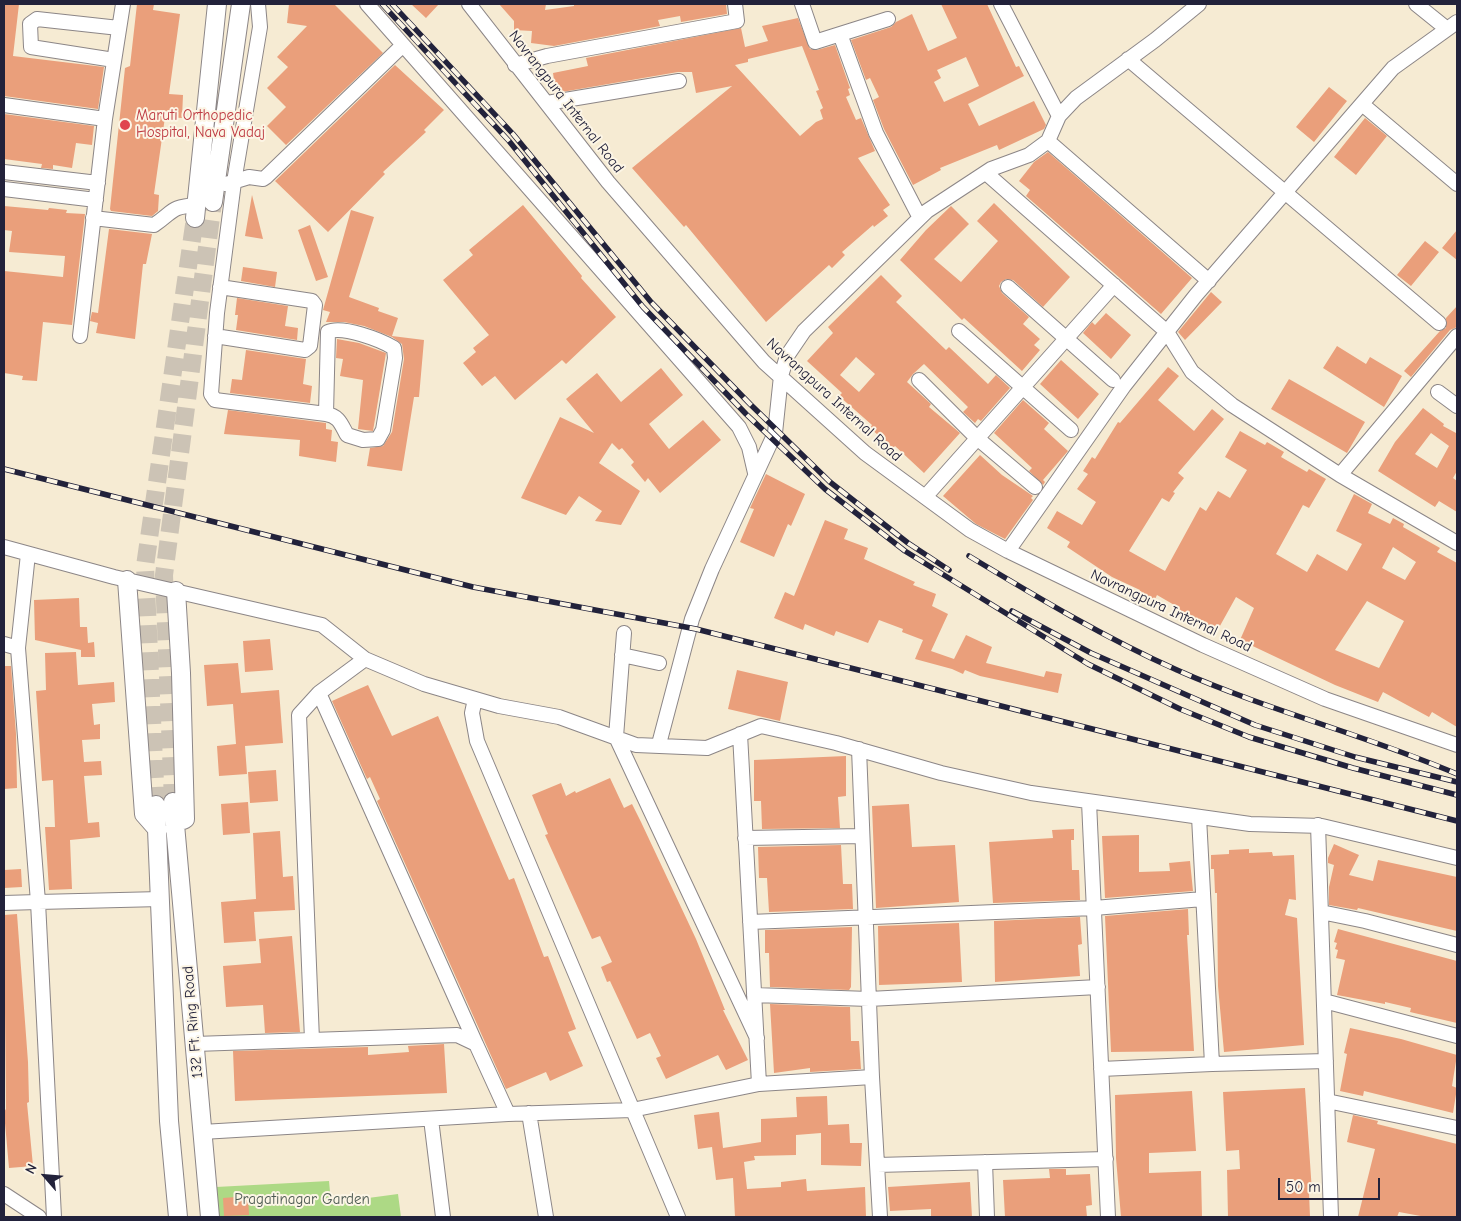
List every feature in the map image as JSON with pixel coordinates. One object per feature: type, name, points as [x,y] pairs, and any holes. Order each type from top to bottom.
[{"type":"main road","points":[[205,203],[217,4]]},
{"type":"main road","points":[[205,203],[240,4]]},
{"type":"main road","points":[[126,580],[144,814],[158,830]]},
{"type":"main road","points":[[176,592],[181,673],[185,819],[176,828]]},
{"type":"main road","name":"132 Ft. Ring Road","points":[[178,1217],[169,1121],[158,830],[165,803],[176,828],[210,1217]]},
{"type":"street","points":[[80,336],[105,119],[123,4]]},
{"type":"street","points":[[258,4],[260,27],[234,182],[220,287],[211,394],[215,400],[326,414],[339,419],[347,435],[363,440],[378,439],[383,430],[395,358],[394,348],[385,342],[340,330],[328,332],[326,414]]},
{"type":"street","points":[[367,4],[739,427],[749,447],[756,473]]},
{"type":"street","name":"Navrangpura Internal Road","points":[[469,4],[608,182],[764,362],[865,453],[970,530],[1008,551],[1203,646],[1317,695],[1457,745]]},
{"type":"street","points":[[515,65],[547,56],[737,21],[735,4]]},
{"type":"street","points":[[802,4],[815,42],[888,19]]},
{"type":"street","points":[[1000,4],[1058,116]]},
{"type":"street","points":[[659,744],[692,619],[775,432],[781,376],[787,356],[804,331],[927,211],[986,173],[1029,156],[1048,141],[1058,116],[1076,98],[1155,40],[1199,4]]},
{"type":"street","points":[[1008,551],[1124,386],[1209,280],[1393,68],[1452,26],[1416,4]]},
{"type":"street","points":[[114,60],[31,47],[30,24],[37,18],[119,28]]},
{"type":"street","points":[[840,34],[876,133],[920,218]]},
{"type":"street","points":[[94,218],[154,225],[172,209],[205,203],[234,182],[249,177],[263,179],[403,45]]},
{"type":"street","points":[[1128,59],[1439,322]]},
{"type":"street","points":[[546,103],[678,81]]},
{"type":"street","points":[[1362,104],[1457,184]]},
{"type":"street","points":[[4,105],[105,119]]},
{"type":"street","points":[[1048,141],[1209,280]]},
{"type":"street","points":[[4,172],[98,183]]},
{"type":"street","points":[[986,173],[1167,332],[1192,372],[1232,404],[1340,475],[1457,543]]},
{"type":"street","points":[[4,190],[96,200]]},
{"type":"street","points":[[924,497],[1114,285]]},
{"type":"street","points":[[215,336],[305,350],[310,346],[315,305],[312,301],[220,287]]},
{"type":"street","points":[[1008,287],[1065,340],[1112,380]]},
{"type":"street","points":[[959,331],[1071,430]]},
{"type":"street","points":[[1340,475],[1457,336]]},
{"type":"street","points":[[919,380],[977,438],[1035,487]]},
{"type":"street","points":[[1438,392],[1457,406]]},
{"type":"street","points":[[4,547],[126,580],[322,625],[365,659],[424,684],[499,706],[559,717],[636,744],[707,748],[760,726],[959,777],[1031,793],[1250,824],[1318,825],[1457,858]]},
{"type":"street","points":[[28,554],[18,648],[38,902],[54,1217]]},
{"type":"street","points":[[624,632],[616,737],[757,1038]]},
{"type":"street","points":[[4,644],[18,648]]},
{"type":"street","points":[[622,655],[660,663]]},
{"type":"street","points":[[312,1040],[299,715],[319,693],[365,659]]},
{"type":"street","points":[[319,693],[508,1114]]},
{"type":"street","points":[[475,699],[472,712],[477,741],[678,1217],[672,1217]]},
{"type":"street","points":[[740,734],[759,1084]]},
{"type":"street","points":[[859,750],[872,1077],[880,1217]]},
{"type":"street","points":[[1089,802],[1108,1217]]},
{"type":"street","points":[[1199,817],[1212,1064]]},
{"type":"street","points":[[1318,825],[1332,1217]]},
{"type":"street","points":[[745,838],[862,836]]},
{"type":"street","points":[[4,903],[161,899]]},
{"type":"street","points":[[750,922],[1094,908],[1203,899]]},
{"type":"street","points":[[1321,912],[1365,921],[1457,945]]},
{"type":"street","points":[[754,995],[869,998],[1098,987]]},
{"type":"street","points":[[1324,1001],[1457,1036]]},
{"type":"street","points":[[195,1044],[458,1035],[476,1044]]},
{"type":"street","points":[[1101,1069],[1326,1061]]},
{"type":"street","points":[[202,1132],[508,1114],[632,1110],[759,1084],[872,1077]]},
{"type":"street","points":[[1327,1100],[1457,1128]]},
{"type":"street","points":[[530,1113],[546,1217]]},
{"type":"street","points":[[431,1119],[443,1217]]},
{"type":"street","points":[[878,1165],[1106,1158]]},
{"type":"street","points":[[985,1162],[987,1217]]},
{"type":"street","points":[[4,1194],[39,1217]]},
{"type":"green space","name":"Pragatinagar Garden","points":[[329,1181],[331,1203],[398,1194],[401,1217],[219,1217],[216,1187]]},
{"type":"building","points":[[4,4],[19,4],[13,56],[104,67],[98,109],[4,96]]},
{"type":"building","points":[[137,4],[154,4],[153,10],[180,14],[169,94],[183,95],[182,118],[165,117],[154,194],[159,195],[158,211],[152,216],[111,211],[110,209],[125,68],[130,66]]},
{"type":"building","points":[[289,4],[334,4],[383,53],[286,145],[267,126],[286,107],[267,88],[288,67],[277,57],[307,26],[287,23]]},
{"type":"building","points":[[411,4],[439,4],[426,18]]},
{"type":"building","points":[[499,4],[546,4],[545,10],[574,6],[574,4],[726,4],[727,14],[681,22],[680,16],[658,20],[660,26],[554,46],[531,43],[532,31],[514,30],[514,21]]},
{"type":"building","points":[[941,4],[987,4],[1016,67],[1019,66],[1024,76],[968,104],[979,126],[1034,101],[1046,125],[1044,129],[999,150],[997,145],[940,168],[941,170],[913,185],[884,129],[873,100],[879,97],[870,78],[866,80],[851,40],[891,27],[896,22],[912,14],[928,51],[957,38]],"holes":[[[966,57],[979,86],[944,102],[934,82],[941,78],[937,70]]]},
{"type":"building","points":[[798,18],[810,49],[817,50],[835,45],[850,88],[848,89],[850,95],[846,97],[856,120],[861,118],[875,151],[858,158],[890,205],[883,210],[888,216],[874,227],[873,225],[842,252],[845,255],[832,268],[829,265],[766,322],[686,225],[684,227],[632,168],[732,86],[696,93],[692,72],[678,72],[556,93],[553,73],[588,66],[586,58],[741,28],[745,47],[768,41],[762,26]],"holes":[[[802,46],[819,90],[816,91],[823,108],[820,110],[823,119],[816,122],[800,136],[735,65],[748,62],[748,59]]]},
{"type":"building","points":[[395,65],[444,110],[424,130],[426,132],[383,172],[385,174],[328,232],[275,181]]},
{"type":"building","points":[[1329,87],[1347,101],[1314,142],[1296,127]]},
{"type":"building","points":[[4,114],[94,126],[92,145],[76,143],[72,168],[53,165],[53,169],[41,168],[42,164],[4,159]]},
{"type":"building","points":[[1365,118],[1387,136],[1356,175],[1334,157]]},
{"type":"building","points":[[1048,152],[1192,278],[1161,314],[1026,196],[1030,190],[1019,181],[1034,162]]},
{"type":"building","points":[[252,195],[263,239],[245,236]]},
{"type":"building","points":[[994,203],[1070,277],[1043,307],[1013,280],[1006,279],[1001,282],[999,286],[1002,293],[1029,317],[1023,324],[1040,339],[1034,345],[1040,350],[1022,371],[964,318],[962,320],[900,260],[926,230],[951,206],[969,224],[934,259],[961,282],[998,241],[977,221]]},
{"type":"building","points":[[523,205],[582,276],[581,278],[616,317],[566,364],[562,360],[515,400],[495,376],[482,386],[463,363],[476,352],[473,348],[489,335],[443,280],[473,255],[469,250]]},
{"type":"building","points":[[4,206],[48,210],[49,208],[67,210],[66,213],[85,214],[72,325],[43,322],[37,381],[22,380],[23,376],[4,373],[4,271],[63,277],[65,256],[9,252],[12,231],[4,230]]},
{"type":"building","points":[[351,210],[374,217],[349,297],[379,308],[378,311],[398,318],[392,336],[424,340],[419,397],[414,397],[402,471],[367,466],[370,448],[383,446],[392,432],[404,359],[402,344],[392,337],[364,326],[344,322],[326,322],[330,312],[323,310]]},
{"type":"building","points":[[310,225],[328,277],[316,281],[298,230]]},
{"type":"building","points":[[109,229],[152,234],[146,264],[143,264],[135,339],[96,333],[98,323],[90,321],[92,312],[98,313]]},
{"type":"building","points":[[1457,230],[1457,260],[1442,248]]},
{"type":"building","points":[[1425,241],[1439,252],[1411,286],[1397,275]]},
{"type":"building","points":[[243,267],[277,272],[275,287],[241,281]]},
{"type":"building","points":[[881,275],[902,296],[896,302],[946,350],[949,347],[988,384],[996,375],[1010,388],[981,421],[978,419],[975,423],[963,412],[968,407],[924,364],[913,374],[907,382],[931,404],[929,407],[960,433],[924,473],[895,446],[893,448],[870,428],[872,425],[839,396],[842,393],[807,361],[833,333],[828,327]],"holes":[[[856,357],[875,374],[859,392],[840,375]]]},
{"type":"building","points":[[1211,292],[1222,302],[1185,340],[1178,332]]},
{"type":"building","points":[[237,298],[288,306],[285,326],[298,328],[297,340],[236,330],[238,315],[235,315]]},
{"type":"building","points":[[1457,306],[1457,327],[1450,330],[1411,377],[1404,371],[1440,331],[1446,328],[1446,318]]},
{"type":"building","points":[[1106,313],[1131,335],[1111,359],[1083,333],[1092,322],[1095,325]]},
{"type":"building","points":[[337,339],[359,343],[386,353],[373,431],[358,429],[363,380],[340,376],[343,359],[336,358]]},
{"type":"building","points":[[1337,346],[1366,364],[1370,357],[1402,376],[1384,407],[1323,368]]},
{"type":"building","points":[[246,350],[306,359],[303,384],[312,386],[310,403],[230,393],[232,379],[242,380]]},
{"type":"building","points":[[1061,360],[1099,394],[1078,419],[1040,384]]},
{"type":"building","points":[[1168,367],[1179,376],[1158,400],[1194,431],[1212,409],[1224,419],[1178,473],[1184,478],[1173,492],[1175,493],[1169,502],[1162,498],[1129,551],[1165,571],[1200,507],[1206,511],[1218,491],[1230,498],[1247,470],[1225,457],[1240,431],[1265,445],[1267,442],[1284,452],[1281,457],[1307,472],[1309,469],[1326,479],[1309,508],[1303,505],[1276,554],[1307,572],[1317,554],[1347,571],[1362,544],[1336,531],[1354,494],[1372,504],[1368,513],[1390,524],[1393,518],[1404,524],[1403,527],[1440,548],[1437,552],[1457,563],[1457,727],[1432,712],[1429,717],[1383,692],[1378,702],[1335,685],[1240,640],[1254,608],[1236,597],[1216,633],[1175,609],[1176,606],[1157,595],[1154,601],[1138,593],[1140,590],[1112,577],[1067,547],[1070,542],[1047,528],[1057,511],[1082,525],[1096,502],[1077,489],[1088,474],[1083,471],[1092,457],[1095,459],[1118,422],[1120,423]],"holes":[[[1393,547],[1416,562],[1405,580],[1382,568]],[[1367,601],[1404,621],[1379,668],[1335,650]]]},
{"type":"building","points":[[661,368],[683,395],[649,424],[669,449],[703,420],[721,440],[660,493],[648,478],[645,482],[631,465],[634,462],[622,448],[619,450],[612,443],[599,463],[640,491],[621,525],[595,521],[602,511],[579,496],[566,515],[521,498],[560,417],[594,433],[566,399],[597,373],[621,402]]},
{"type":"building","points":[[1289,379],[1365,422],[1347,453],[1271,409]]},
{"type":"building","points":[[1023,400],[1049,423],[1044,429],[1068,451],[1043,480],[1045,482],[1043,485],[1029,471],[1032,468],[994,433]]},
{"type":"building","points":[[1423,408],[1444,424],[1443,426],[1456,433],[1457,430],[1457,471],[1453,478],[1457,481],[1457,512],[1439,501],[1435,507],[1378,471],[1395,442]],"holes":[[[1431,433],[1449,446],[1437,468],[1415,454]]]},
{"type":"building","points":[[228,410],[326,423],[326,429],[332,430],[331,441],[338,442],[336,462],[299,456],[300,440],[224,434]]},
{"type":"building","points":[[980,455],[1002,475],[1033,496],[1031,498],[1033,500],[1005,539],[976,524],[943,496]]},
{"type":"building","points":[[766,474],[805,494],[791,526],[788,524],[774,557],[740,542],[754,509],[750,508]]},
{"type":"building","points":[[825,520],[848,529],[844,539],[868,548],[864,559],[915,582],[913,585],[936,594],[932,606],[948,614],[931,651],[954,659],[966,635],[992,647],[986,663],[1044,677],[1046,671],[1062,674],[1058,693],[980,676],[965,670],[963,674],[915,659],[923,640],[902,632],[903,629],[879,620],[868,643],[836,631],[834,636],[805,624],[803,630],[774,618],[785,592],[794,596]]},
{"type":"building","points":[[79,598],[80,627],[87,627],[88,643],[94,642],[95,657],[81,657],[81,650],[35,640],[34,600]]},
{"type":"building","points":[[270,639],[273,670],[245,672],[243,641]]},
{"type":"building","points":[[76,652],[78,685],[114,682],[115,702],[92,704],[94,725],[100,724],[100,739],[82,740],[84,762],[101,761],[102,775],[84,776],[88,823],[99,822],[100,837],[70,840],[72,889],[49,890],[45,827],[55,827],[53,780],[42,781],[36,691],[46,690],[45,653]]},
{"type":"building","points":[[238,663],[241,693],[279,690],[283,743],[245,746],[247,774],[219,776],[217,746],[236,744],[233,704],[207,706],[204,665]]},
{"type":"building","points":[[4,666],[11,666],[16,734],[17,788],[4,789]]},
{"type":"building","points":[[737,670],[788,682],[780,721],[728,709]]},
{"type":"building","points":[[368,685],[392,736],[438,716],[509,880],[514,878],[544,957],[548,956],[576,1029],[568,1032],[583,1066],[550,1081],[546,1072],[506,1089],[377,801],[380,799],[370,777],[367,779],[332,701]]},
{"type":"building","points":[[846,756],[846,796],[838,797],[840,828],[762,829],[761,801],[754,801],[754,760]]},
{"type":"building","points":[[276,770],[278,801],[250,803],[248,772]]},
{"type":"building","points":[[610,778],[624,808],[632,804],[641,822],[696,939],[725,1010],[723,1010],[748,1060],[726,1070],[718,1055],[666,1079],[656,1058],[661,1056],[650,1033],[637,1039],[610,981],[607,982],[601,967],[612,962],[600,936],[592,939],[545,835],[548,834],[532,795],[561,783],[566,796]]},
{"type":"building","points":[[248,802],[250,833],[223,835],[221,804]]},
{"type":"building","points":[[909,804],[912,847],[955,845],[959,902],[876,908],[872,806]]},
{"type":"building","points":[[1074,829],[1074,840],[1071,840],[1072,870],[1079,870],[1080,900],[993,903],[989,842],[1053,838],[1052,830]]},
{"type":"building","points":[[280,831],[283,877],[293,876],[295,910],[254,912],[256,941],[224,943],[221,902],[256,899],[253,833]]},
{"type":"building","points":[[1139,835],[1139,872],[1170,871],[1169,863],[1190,861],[1193,891],[1105,898],[1102,836]]},
{"type":"building","points":[[1334,844],[1359,855],[1349,875],[1373,881],[1378,860],[1457,877],[1457,931],[1358,908],[1357,910],[1329,905],[1329,887],[1334,865],[1328,863],[1328,858]]},
{"type":"building","points":[[841,845],[843,884],[852,884],[853,909],[769,912],[767,878],[759,878],[758,847]]},
{"type":"building","points":[[1249,849],[1249,853],[1272,852],[1273,856],[1294,855],[1296,900],[1289,899],[1285,915],[1297,918],[1304,1045],[1224,1052],[1218,986],[1217,893],[1215,893],[1214,869],[1211,869],[1211,855],[1229,854],[1229,850]]},
{"type":"building","points":[[21,869],[22,887],[4,888],[4,870]]},
{"type":"building","points":[[1188,909],[1189,935],[1187,935],[1194,1051],[1111,1052],[1105,916]]},
{"type":"building","points":[[17,914],[28,1062],[29,1102],[27,1103],[33,1166],[9,1168],[4,1112],[6,1109],[4,915]]},
{"type":"building","points":[[1080,917],[1082,944],[1078,945],[1080,976],[995,982],[994,921]]},
{"type":"building","points":[[959,923],[962,982],[879,985],[878,926]]},
{"type":"building","points":[[852,927],[851,987],[849,990],[770,987],[769,953],[765,953],[765,930]]},
{"type":"building","points":[[1338,929],[1457,961],[1457,1023],[1410,1012],[1411,1008],[1337,995],[1345,960],[1336,958],[1338,950],[1335,949],[1337,943],[1334,942]]},
{"type":"building","points":[[292,936],[300,1032],[265,1033],[263,1005],[226,1007],[223,966],[261,963],[259,939]]},
{"type":"building","points":[[770,1004],[850,1007],[851,1041],[859,1041],[861,1069],[810,1072],[810,1068],[774,1073]]},
{"type":"building","points":[[1350,1028],[1401,1039],[1457,1055],[1452,1086],[1457,1088],[1453,1113],[1364,1091],[1363,1096],[1340,1091],[1347,1054],[1344,1053]]},
{"type":"building","points":[[444,1044],[447,1093],[235,1101],[233,1051],[368,1047],[368,1055],[409,1052],[408,1046]]},
{"type":"building","points":[[1305,1088],[1312,1192],[1309,1192],[1310,1217],[1228,1217],[1227,1170],[1240,1169],[1239,1150],[1226,1151],[1223,1092]]},
{"type":"building","points":[[1192,1091],[1196,1151],[1149,1153],[1149,1173],[1201,1171],[1202,1217],[1121,1217],[1116,1158],[1115,1095]]},
{"type":"building","points":[[827,1096],[828,1125],[849,1124],[850,1143],[862,1143],[861,1166],[821,1165],[821,1133],[796,1135],[796,1155],[754,1156],[755,1160],[744,1162],[747,1189],[781,1187],[781,1182],[806,1179],[807,1191],[865,1187],[866,1217],[735,1217],[733,1178],[716,1180],[712,1147],[698,1149],[694,1115],[719,1112],[723,1148],[761,1142],[761,1119],[797,1117],[796,1097]]},
{"type":"building","points":[[1353,1115],[1378,1121],[1377,1124],[1457,1144],[1457,1217],[1426,1217],[1399,1212],[1397,1217],[1358,1217],[1375,1149],[1347,1142]]},
{"type":"building","points":[[1049,1169],[1066,1169],[1066,1175],[1090,1174],[1092,1205],[1086,1206],[1087,1217],[1005,1217],[1003,1180],[1050,1178]]},
{"type":"building","points":[[970,1182],[972,1217],[931,1217],[931,1209],[890,1211],[888,1187]]},
{"type":"building","points":[[248,1196],[249,1215],[224,1216],[223,1198]]},
{"type":"tunnel","points":[[173,802],[164,575],[213,202]]},
{"type":"tunnel","points":[[156,805],[145,566],[195,218]]},
{"type":"railway","points":[[382,4],[509,141],[643,307],[746,414],[825,489],[905,551],[1088,664],[1180,709],[1249,737],[1353,768],[1457,795]]},
{"type":"railway","points":[[392,4],[513,134],[651,302],[750,404],[830,482],[908,543],[949,570]]},
{"type":"railway","points":[[4,469],[473,587],[696,629],[1457,821]]},
{"type":"railway","points":[[969,556],[1097,631],[1150,658],[1212,685],[1388,747],[1457,774]]},
{"type":"railway","points":[[1012,611],[1091,653],[1255,725],[1355,757],[1457,782]]},
{"type":"place","name":"Maruti Orthopedic Hospital, Nava Vadaj","points":[[125,125]]}]
